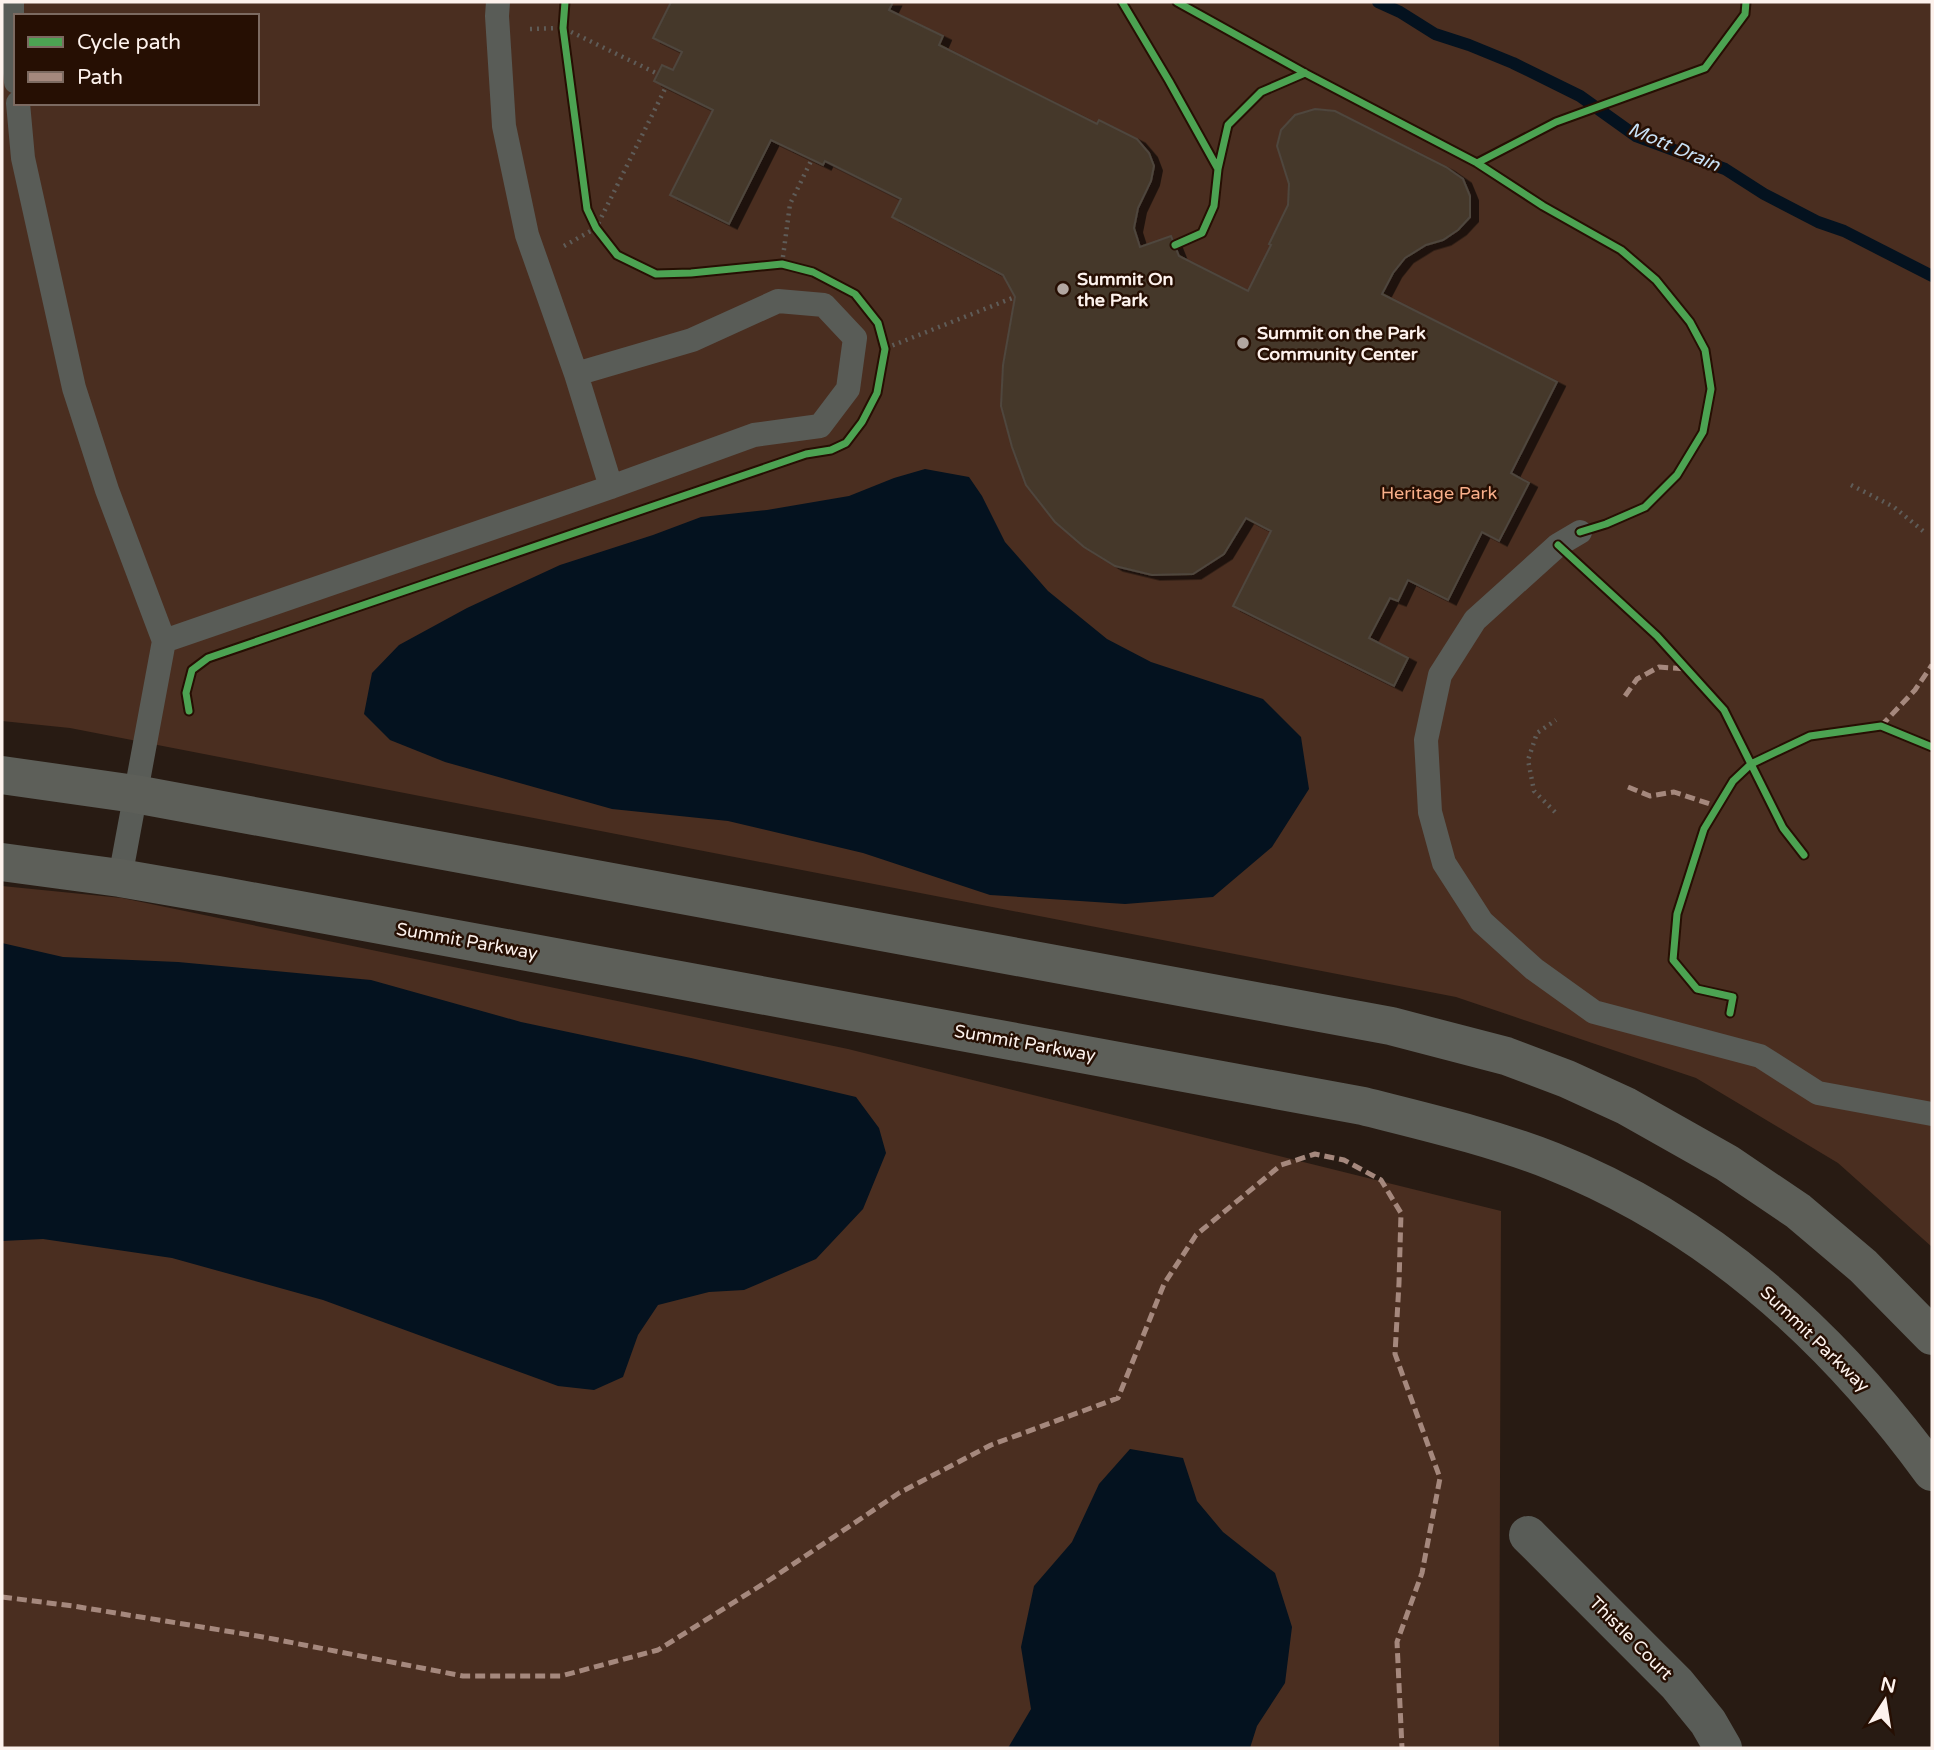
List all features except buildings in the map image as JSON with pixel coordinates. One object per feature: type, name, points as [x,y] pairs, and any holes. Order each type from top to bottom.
[{"type":"street","points":[[2,775],[135,794],[1377,1023],[1506,1056],[1567,1079],[1626,1106],[1727,1163],[1798,1211],[1863,1266],[1932,1336]]},
{"type":"street","name":"Summit Parkway","points":[[2,862],[120,878],[1363,1105],[1481,1137],[1550,1160],[1592,1178],[1662,1215],[1728,1259],[1789,1309],[1858,1379],[1902,1430],[1932,1472]]},
{"type":"street","name":"Thistle Court","points":[[1528,1535],[1677,1684],[1708,1722],[1723,1748]]},
{"type":"lane","points":[[12,2],[14,64]]},
{"type":"lane","points":[[498,2],[496,16],[504,126],[527,235],[576,374],[611,487]]},
{"type":"lane","points":[[18,105],[23,158],[74,388],[107,490],[164,641],[120,878]]},
{"type":"lane","points":[[164,641],[754,435],[820,426],[848,389],[855,338],[824,305],[778,301],[692,340],[576,374]]},
{"type":"lane","points":[[1580,532],[1559,545],[1475,620],[1440,675],[1426,740],[1430,812],[1444,863],[1482,922],[1534,969],[1594,1012],[1760,1056],[1818,1093],[1932,1114]]},
{"type":"path","points":[[563,18],[565,40]]},
{"type":"path","points":[[563,27],[658,74]]},
{"type":"path","points":[[568,258],[564,246],[596,228],[666,87]]},
{"type":"path","points":[[792,267],[778,265],[790,204],[812,159]]},
{"type":"path","points":[[592,219],[603,237]]},
{"type":"path","points":[[885,349],[1015,297]]},
{"type":"path","points":[[881,336],[885,349],[883,360]]},
{"type":"path","points":[[1851,485],[1894,507],[1923,531]]},
{"type":"path","points":[[1555,812],[1534,791],[1528,760],[1537,733],[1556,720]]},
{"type":"green space","name":"Heritage Park","points":[[2,2],[1932,2],[1932,1247],[1838,1163],[1696,1078],[1456,997],[70,728],[2,721]]},
{"type":"green space","points":[[2,886],[122,898],[848,1049],[1501,1211],[1499,1748],[2,1748]]},
{"type":"water","points":[[925,469],[969,477],[982,496],[1005,542],[1048,591],[1107,639],[1151,662],[1263,699],[1301,737],[1309,789],[1272,847],[1213,897],[1125,904],[990,895],[863,853],[728,821],[612,809],[445,762],[390,740],[364,714],[372,673],[399,645],[467,608],[560,565],[701,517],[767,510],[849,496]]},
{"type":"water","points":[[2,943],[63,957],[178,962],[371,980],[521,1022],[856,1097],[879,1128],[886,1153],[863,1209],[816,1259],[744,1290],[709,1292],[658,1305],[638,1335],[623,1377],[594,1390],[558,1386],[323,1300],[172,1258],[43,1239],[2,1241]]},
{"type":"water","points":[[1130,1449],[1183,1458],[1197,1501],[1223,1532],[1275,1573],[1292,1627],[1285,1683],[1257,1726],[1250,1748],[1008,1748],[1031,1709],[1021,1647],[1034,1586],[1072,1542],[1099,1484]]},
{"type":"waterway","name":"Mott Drain","points":[[1378,2],[1435,34],[1513,63],[1580,96],[1636,136],[1725,169],[1764,194],[1818,222],[1844,231],[1932,276]]},
{"type":"marked path","points":[[1881,726],[1915,690],[1932,665]]},
{"type":"marked path","points":[[1625,696],[1637,679],[1659,667],[1687,669]]},
{"type":"marked path","points":[[1628,787],[1650,796],[1674,792],[1716,806]]},
{"type":"marked path","points":[[2,1597],[263,1637],[463,1676],[561,1676],[658,1650],[771,1579],[899,1493],[991,1445],[1118,1398],[1164,1284],[1196,1235],[1281,1165],[1315,1154],[1344,1160],[1381,1180],[1401,1213],[1395,1354],[1440,1478],[1422,1573],[1397,1642],[1402,1748]]},
{"type":"cycle path","points":[[189,711],[186,693],[192,670],[208,658],[806,454],[831,450],[846,443],[862,422],[877,393],[885,349],[878,323],[855,294],[813,272],[782,264],[656,274],[617,255],[596,228],[587,209],[563,28],[565,2]]},
{"type":"cycle path","points":[[1122,2],[1218,169],[1214,206],[1202,233],[1175,245]]},
{"type":"cycle path","points":[[1177,2],[1477,163],[1543,206],[1621,250],[1656,280],[1690,322],[1705,350],[1711,389],[1703,432],[1677,475],[1645,507],[1580,532]]},
{"type":"cycle path","points":[[1477,163],[1556,122],[1705,68],[1745,14],[1746,2]]},
{"type":"cycle path","points":[[1218,169],[1228,125],[1261,92],[1305,73]]},
{"type":"cycle path","points":[[1558,545],[1657,636],[1724,710],[1783,828],[1804,855]]},
{"type":"cycle path","points":[[1730,1013],[1733,997],[1697,989],[1673,960],[1677,914],[1704,829],[1733,781],[1751,764],[1810,736],[1881,726],[1932,747]]},
{"type":"place","name":"Summit On the Park","points":[[1063,289]]},
{"type":"place","name":"Summit on the Park Community Center","points":[[1243,343]]}]
